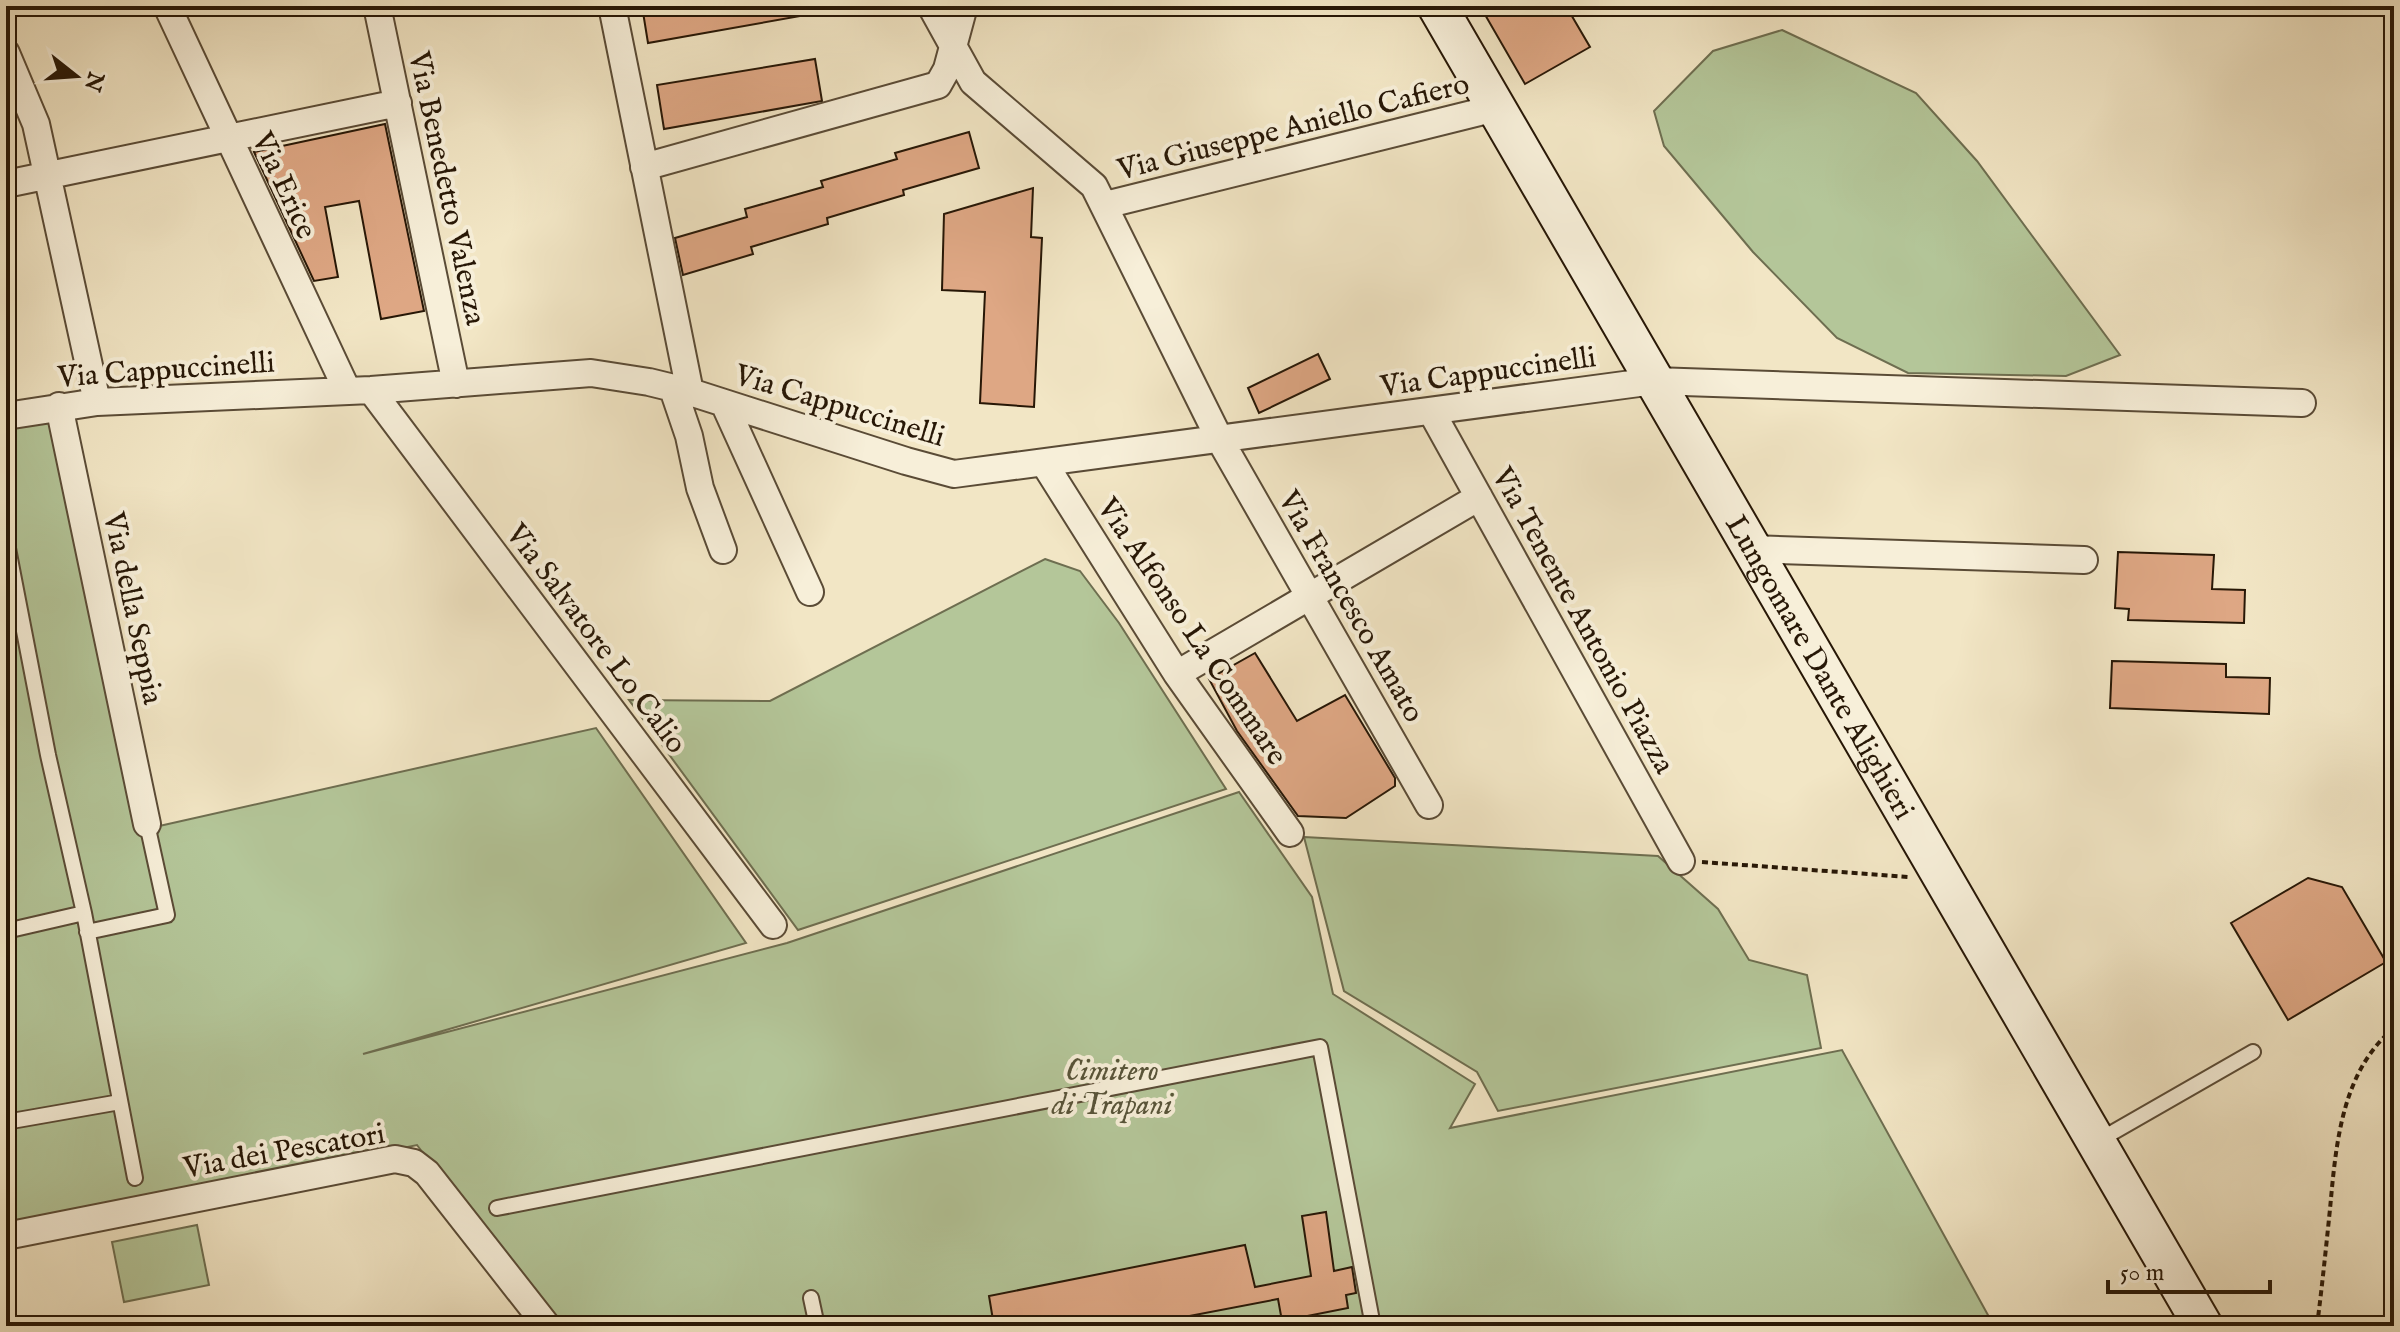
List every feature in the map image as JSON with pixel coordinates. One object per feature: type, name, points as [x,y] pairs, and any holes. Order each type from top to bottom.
[{"type":"main road","name":"Lungomare Dante Alighieri","points":[[1437,6],[2203,1326]]},
{"type":"street","name":"Via Erice","points":[[167,6],[228,138],[359,390]]},
{"type":"street","name":"Via Benedetto Valenza","points":[[377,6],[456,384]]},
{"type":"street","points":[[612,6],[644,167],[689,436],[700,488],[723,550]]},
{"type":"street","points":[[931,6],[973,82],[1094,186],[1105,205]]},
{"type":"street","points":[[644,167],[938,85],[947,69],[964,6]]},
{"type":"street","points":[[6,53],[36,124],[97,402]]},
{"type":"street","points":[[6,184],[398,103]]},
{"type":"street","name":"Via Giuseppe Aniello Cafiero","points":[[1105,205],[1496,108]]},
{"type":"street","name":"Via Francesco Amato","points":[[1105,205],[1220,440],[1429,805]]},
{"type":"street","name":"Via Cappuccinelli","points":[[6,416],[97,402],[359,390],[591,373],[681,390],[954,474],[1654,381],[2302,403]]},
{"type":"street","name":"Via Salvatore Lo Calio","points":[[359,390],[773,925]]},
{"type":"street","points":[[724,403],[810,592]]},
{"type":"street","name":"Via della Seppia","points":[[59,406],[147,824]]},
{"type":"street","name":"Via Tenente Antonio Piazza","points":[[1431,411],[1681,861]]},
{"type":"street","name":"Via Alfonso La Commare","points":[[1044,463],[1177,674],[1290,833]]},
{"type":"street","points":[[1177,674],[1479,497]]},
{"type":"street","points":[[1751,549],[2084,560]]},
{"type":"street","name":"Via dei Pescatori","points":[[6,1236],[395,1159],[414,1163],[427,1173],[547,1326]]},
{"type":"lane","points":[[6,538],[15,568],[48,755],[84,913],[135,1178]]},
{"type":"lane","points":[[87,932],[167,915],[147,824]]},
{"type":"lane","points":[[6,931],[84,913]]},
{"type":"lane","points":[[497,1208],[1320,1047],[1373,1326]]},
{"type":"lane","points":[[2095,1142],[2253,1052]]},
{"type":"lane","points":[[6,1122],[120,1102]]},
{"type":"lane","points":[[811,1298],[817,1326]]},
{"type":"path","points":[[1681,861],[1943,880]]},
{"type":"path","points":[[2317,1326],[2335,1155],[2345,1105],[2364,1063],[2394,1028]]},
{"type":"green space","points":[[1782,30],[1916,93],[1977,161],[2120,355],[2066,376],[1908,373],[1837,338],[1753,252],[1664,146],[1654,111],[1713,51]]},
{"type":"green space","name":"Cimitero di Trapani","points":[[54,415],[137,831],[596,728],[746,943],[363,1054],[787,943],[1239,792],[1312,897],[1333,994],[1475,1084],[1450,1128],[1842,1050],[1994,1326],[554,1326],[417,1145],[6,1229],[6,425]]},
{"type":"green space","points":[[1045,559],[1080,571],[1119,623],[1226,789],[798,930],[629,700],[770,701]]},
{"type":"green space","points":[[1304,837],[1658,856],[1718,909],[1749,960],[1807,975],[1821,1048],[1498,1111],[1477,1072],[1344,991]]},
{"type":"green space","points":[[197,1225],[209,1285],[124,1302],[112,1242]]},
{"type":"water","points":[[2394,1116],[2394,1228],[2385,1158]]},
{"type":"building","points":[[642,6],[805,6],[806,15],[648,43]]},
{"type":"building","points":[[1480,6],[1566,6],[1590,47],[1525,84]]},
{"type":"building","points":[[815,59],[822,101],[664,129],[657,85]]},
{"type":"building","points":[[385,124],[424,311],[381,319],[359,201],[325,207],[338,277],[314,281],[254,152]]},
{"type":"building","points":[[969,132],[979,168],[903,190],[904,195],[827,218],[828,224],[751,247],[753,254],[683,275],[675,238],[747,217],[745,209],[823,187],[821,181],[897,159],[895,153]]},
{"type":"building","points":[[1033,188],[1031,237],[1042,238],[1034,407],[980,403],[985,292],[942,290],[944,214]]},
{"type":"building","points":[[1318,354],[1330,379],[1259,413],[1248,388]]},
{"type":"building","points":[[2118,552],[2214,555],[2212,589],[2245,590],[2244,623],[2128,620],[2129,609],[2115,608]]},
{"type":"building","points":[[1255,653],[1297,721],[1345,695],[1395,778],[1395,786],[1346,818],[1298,816],[1237,731],[1209,679]]},
{"type":"building","points":[[2112,661],[2226,664],[2226,677],[2270,678],[2269,714],[2110,708]]},
{"type":"building","points":[[2308,878],[2342,887],[2386,962],[2288,1020],[2231,923]]},
{"type":"building","points":[[1326,1212],[1334,1271],[1352,1267],[1356,1293],[1346,1295],[1348,1308],[1282,1321],[1278,1299],[1137,1326],[994,1326],[989,1296],[1245,1245],[1255,1287],[1311,1276],[1302,1216]]}]
